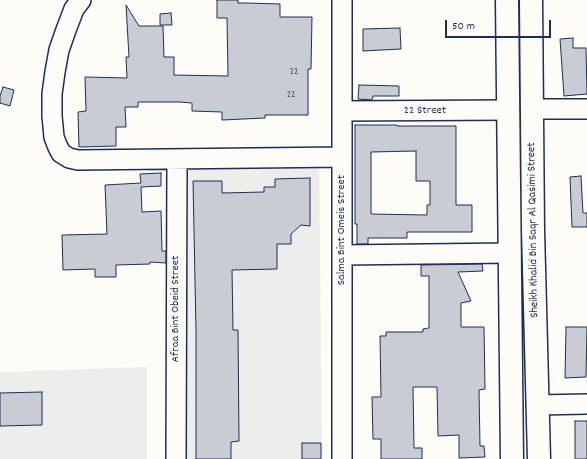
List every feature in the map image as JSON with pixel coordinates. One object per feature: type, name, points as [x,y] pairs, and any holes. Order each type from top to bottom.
[{"type":"main road","name":"Sheikh Khalid Bin Saqr Al Qasimi Street","points":[[507,0],[512,459]]},
{"type":"main road","name":"Sheikh Khalid Bin Saqr Al Qasimi Street","points":[[531,0],[533,230],[539,459]]},
{"type":"street","name":"Salma Bint Omeis Street","points":[[342,0],[342,459]]},
{"type":"street","points":[[78,5],[66,30],[59,50],[52,94],[52,116],[56,145],[62,153],[69,158],[78,160],[342,157]]},
{"type":"street","points":[[533,110],[587,109]]},
{"type":"street","name":"22 Street","points":[[342,111],[509,110]]},
{"type":"street","name":"Afraa Bint Obeid Street","points":[[176,459],[177,159]]},
{"type":"street","points":[[342,256],[510,253]]},
{"type":"street","points":[[538,405],[587,404]]},
{"type":"shaded area","points":[[319,161],[322,459],[187,459],[187,310],[182,165]]},
{"type":"shaded area","points":[[147,367],[147,459],[0,459],[0,372]]},
{"type":"building","points":[[217,0],[238,0],[238,3],[280,4],[280,17],[312,17],[311,69],[308,69],[308,115],[265,115],[265,118],[222,120],[222,112],[192,111],[192,103],[138,102],[138,107],[125,107],[126,127],[116,127],[116,146],[79,147],[78,112],[86,111],[85,77],[127,78],[126,57],[129,57],[126,5],[139,26],[163,26],[164,57],[174,57],[174,75],[228,76],[227,18],[217,18]]},
{"type":"building","points":[[171,13],[172,25],[160,25],[160,14]]},
{"type":"building","points":[[400,28],[401,49],[363,51],[363,29]]},
{"type":"building","points":[[573,38],[573,48],[586,48],[587,94],[564,96],[560,39]]},
{"type":"building","points":[[359,85],[399,86],[399,96],[373,96],[372,100],[358,99]]},
{"type":"building","points":[[3,87],[14,90],[10,106],[0,103],[0,96]]},
{"type":"building","points":[[355,125],[456,126],[456,205],[472,205],[472,232],[407,232],[407,238],[368,238],[368,244],[357,244],[357,224],[355,224]],"holes":[[[416,151],[416,181],[430,181],[430,205],[427,205],[427,215],[371,214],[371,152]]]},
{"type":"building","points":[[161,173],[161,186],[141,187],[142,212],[161,211],[162,251],[166,251],[166,263],[150,262],[150,264],[116,265],[116,277],[95,277],[95,269],[63,270],[62,235],[107,234],[105,185],[141,183],[140,174]]},
{"type":"building","points":[[581,176],[583,213],[587,213],[587,227],[572,227],[570,177]]},
{"type":"building","points":[[310,178],[310,226],[301,225],[291,234],[291,244],[277,244],[277,269],[232,270],[233,330],[238,330],[239,441],[231,442],[231,459],[196,459],[196,330],[193,181],[222,181],[222,193],[264,192],[264,187],[275,187],[275,179]]},
{"type":"building","points":[[482,264],[483,271],[458,272],[471,301],[461,303],[461,327],[484,327],[485,389],[479,390],[480,446],[484,446],[485,457],[459,458],[459,435],[438,436],[437,387],[413,387],[414,448],[422,448],[422,459],[381,459],[381,439],[373,439],[372,397],[381,397],[380,336],[386,336],[386,332],[423,332],[423,329],[429,328],[429,276],[421,276],[421,265]]},
{"type":"building","points":[[566,327],[587,327],[586,377],[565,378]]},
{"type":"building","points":[[42,392],[42,425],[0,426],[0,393]]},
{"type":"building","points":[[575,421],[587,421],[587,459],[575,459]]},
{"type":"building","points":[[302,443],[321,443],[321,459],[302,459]]}]
